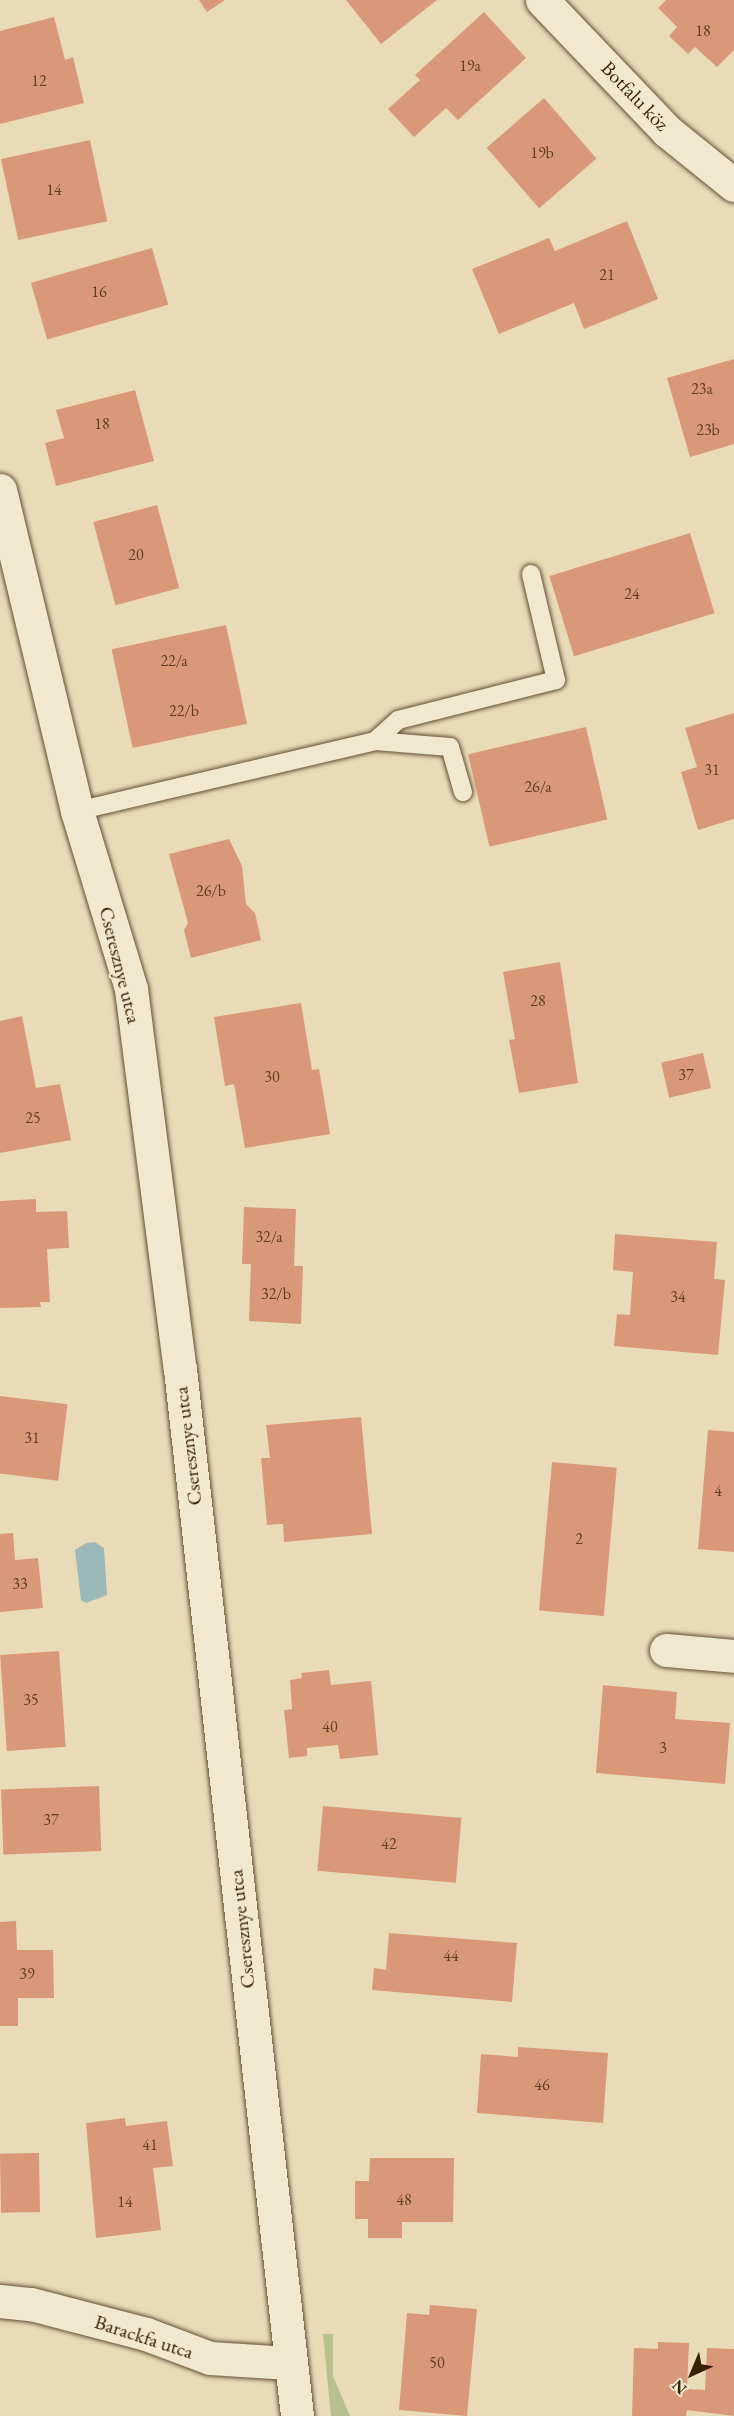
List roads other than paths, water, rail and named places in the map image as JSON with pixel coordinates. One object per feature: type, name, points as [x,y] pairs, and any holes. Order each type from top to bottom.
[{"type":"street","name":"Botfalu köz","points":[[543,0],[667,131],[734,185]]},
{"type":"street","name":"Cseresznye utca","points":[[0,490],[77,811],[130,989],[152,1130],[289,2363],[297,2416]]},
{"type":"street","points":[[666,1650],[734,1656]]},
{"type":"street","name":"Barackfa utca","points":[[0,2301],[31,2304],[146,2334],[210,2358],[289,2363]]},
{"type":"lane","points":[[375,741],[398,720],[556,680],[531,574]]},
{"type":"lane","points":[[77,811],[375,741],[450,747],[463,792]]},
{"type":"water","points":[[95,1542],[104,1548],[107,1595],[86,1603],[81,1600],[75,1550],[86,1543]]}]
